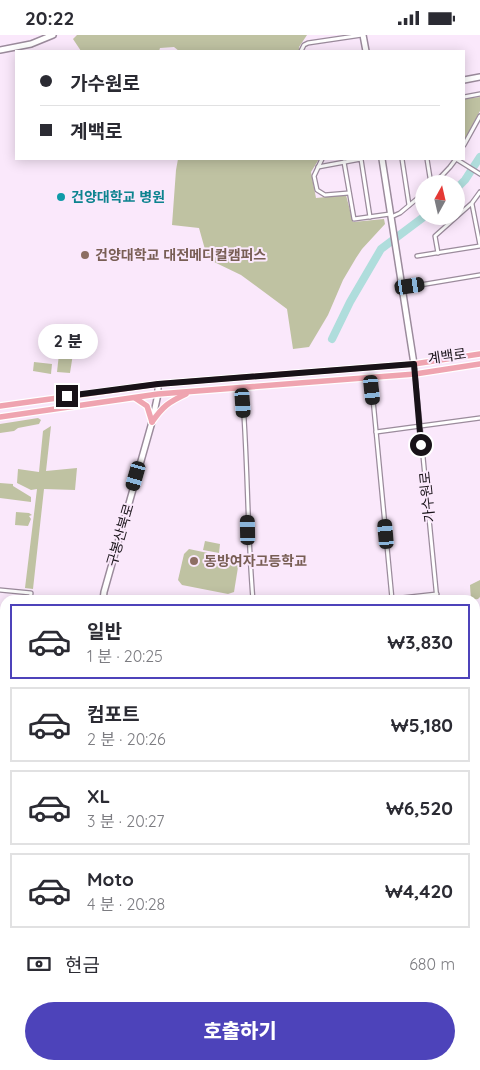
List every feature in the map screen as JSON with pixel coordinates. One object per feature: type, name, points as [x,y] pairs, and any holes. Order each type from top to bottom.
[{"type":"main road","name":"계백로","points":[[0,405],[158,384],[414,364],[480,354]]},
{"type":"main road","name":"계백로","points":[[0,417],[158,394],[415,374],[480,364]]},
{"type":"main road","points":[[152,422],[163,406],[190,392]]},
{"type":"main road","points":[[135,398],[147,406],[152,422]]},
{"type":"street","points":[[0,50],[31,44],[53,35]]},
{"type":"street","points":[[302,50],[304,45],[308,43],[363,35],[366,50]]},
{"type":"street","points":[[465,80],[480,77]]},
{"type":"street","points":[[465,97],[480,94]]},
{"type":"street","points":[[465,143],[480,116]]},
{"type":"street","points":[[322,160],[314,176],[317,190],[325,195],[349,193]]},
{"type":"street","points":[[318,167],[355,160]]},
{"type":"street","points":[[361,160],[370,217]]},
{"type":"street","points":[[382,160],[414,364]]},
{"type":"street","points":[[402,160],[409,205]]},
{"type":"street","points":[[427,160],[430,175]]},
{"type":"street","points":[[440,175],[454,160]]},
{"type":"street","points":[[456,160],[480,174]]},
{"type":"street","points":[[344,162],[354,219],[400,213],[415,200]]},
{"type":"street","points":[[438,253],[435,236],[472,203],[480,192]]},
{"type":"street","points":[[417,257],[480,246],[472,203]]},
{"type":"street","points":[[402,288],[480,275]]},
{"type":"street","name":"가수원로","points":[[414,364],[437,594]]},
{"type":"street","points":[[370,377],[392,595]]},
{"type":"street","name":"구봉산북로","points":[[104,595],[152,422],[158,394],[158,384]]},
{"type":"street","points":[[242,388],[247,455],[248,549],[253,595]]},
{"type":"street","points":[[376,432],[480,418]]},
{"type":"street","points":[[0,590],[31,593],[31,595]]},
{"type":"street","points":[[428,595],[437,594]]},
{"type":"green space","points":[[77,35],[307,35],[299,47],[300,50],[178,50],[174,47],[160,48],[159,50],[80,50],[73,39]]},
{"type":"green space","points":[[480,97],[480,111],[465,139],[465,99]]},
{"type":"green space","points":[[178,160],[318,160],[311,172],[316,198],[346,195],[353,222],[384,219],[385,224],[362,249],[343,280],[328,315],[309,347],[293,349],[287,309],[241,275],[212,261],[206,253],[199,228],[172,225]]},
{"type":"green space","points":[[60,345],[74,347],[70,373],[57,372]]},
{"type":"green space","points":[[34,362],[52,364],[51,374],[33,371]]},
{"type":"green space","points":[[38,418],[41,420],[39,424],[0,433],[0,424]]},
{"type":"green space","points":[[51,426],[46,471],[77,468],[75,490],[44,489],[33,589],[25,588],[37,489],[31,490],[17,483],[18,469],[39,472],[43,431]]},
{"type":"green space","points":[[0,483],[13,484],[13,486],[31,497],[31,502],[0,498]]},
{"type":"green space","points":[[16,512],[32,515],[29,516],[31,519],[28,526],[15,525]]},
{"type":"green space","points":[[205,541],[220,544],[219,553],[203,550]]},
{"type":"green space","points":[[189,549],[239,561],[234,592],[228,594],[182,585],[178,580],[184,554]]},
{"type":"green space","points":[[480,580],[480,595],[471,595],[470,585]]},
{"type":"waterway","points":[[465,180],[480,157]]},
{"type":"waterway","points":[[332,339],[350,302],[381,249],[415,224]]},
{"type":"place","name":"건양대학교 병원","points":[[61,197]]},
{"type":"place","name":"건양대학교 대전메디컬캠퍼스","points":[[85,255]]},
{"type":"place","name":"동방여자고등학교","points":[[194,561]]},
{"type":"route","points":[[67,396],[158,384],[414,364],[421,445]]}]
